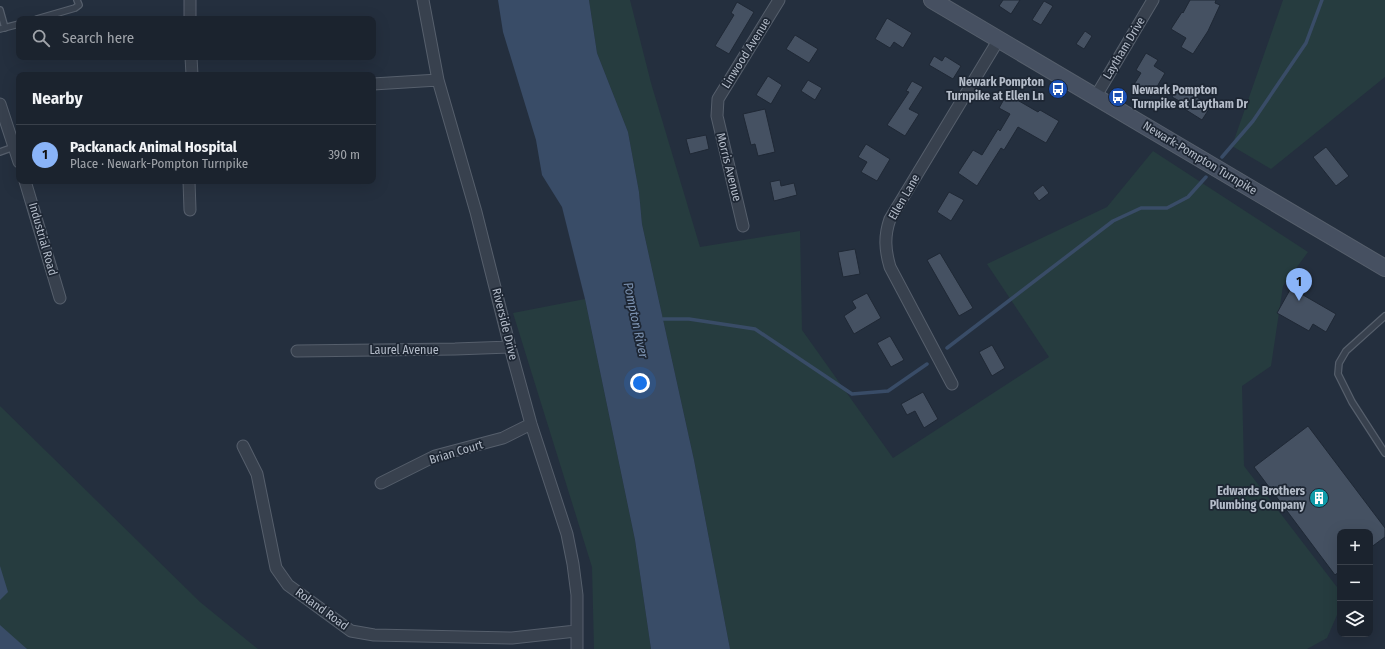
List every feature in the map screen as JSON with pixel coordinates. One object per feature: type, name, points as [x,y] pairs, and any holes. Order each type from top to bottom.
[{"type":"main road","name":"Newark-Pompton Turnpike","points":[[932,0],[1385,268]]},
{"type":"street","points":[[190,0],[190,16]]},
{"type":"street","name":"Riverside Drive","points":[[423,0],[438,80],[476,212],[531,424],[567,534],[577,595],[576,631],[578,649]]},
{"type":"street","name":"Linwood Avenue","points":[[716,107],[718,99],[779,0]]},
{"type":"street","name":"Laytham Drive","points":[[1096,96],[1153,0]]},
{"type":"street","name":"Ellen Lane","points":[[952,384],[890,267],[886,248],[887,230],[890,219],[999,39]]},
{"type":"street","points":[[191,60],[192,72]]},
{"type":"street","points":[[376,84],[438,80]]},
{"type":"street","points":[[0,104],[16,153]]},
{"type":"street","name":"Morris Avenue","points":[[716,107],[743,226]]},
{"type":"street","name":"Industrial Road","points":[[26,184],[60,298]]},
{"type":"street","points":[[189,184],[190,210]]},
{"type":"street","name":"Laurel Avenue","points":[[297,351],[455,349],[510,346]]},
{"type":"street","name":"Brian Court","points":[[382,483],[435,456],[503,438],[531,424]]},
{"type":"street","name":"Roland Road","points":[[243,446],[257,474],[276,568],[288,585],[351,631],[374,635],[512,638],[576,631]]},
{"type":"lane","points":[[47,16],[75,8],[78,5],[77,0]]},
{"type":"lane","points":[[0,10],[2,29],[16,25]]},
{"type":"lane","points":[[0,152],[14,147]]},
{"type":"lane","points":[[1385,316],[1346,351],[1338,363],[1338,374],[1352,402],[1385,453]]},
{"type":"green space","points":[[589,0],[630,0],[651,83],[700,247],[800,231],[802,330],[893,458],[1049,357],[987,264],[1107,207],[1153,151],[1308,252],[1283,286],[1271,366],[1242,386],[1244,466],[1337,587],[1337,615],[1327,638],[1307,649],[730,649],[694,460],[642,224],[639,192],[628,132],[597,53]]},
{"type":"green space","points":[[1283,0],[1385,0],[1385,77],[1271,169],[1232,146]]},
{"type":"green space","points":[[585,299],[635,540],[651,649],[594,649],[592,567],[513,313]]},
{"type":"green space","points":[[0,406],[200,602],[258,649],[0,649]]},
{"type":"water","name":"Pompton River","points":[[498,0],[589,0],[597,53],[628,132],[639,192],[642,224],[694,460],[730,649],[651,649],[635,540],[585,299],[562,207],[542,175],[536,140],[503,32]]},
{"type":"water","points":[[0,566],[8,592],[0,600]]},
{"type":"water","points":[[0,625],[27,649],[0,649]]},
{"type":"building","points":[[1003,0],[1020,0],[1011,14],[999,6]]},
{"type":"building","points":[[1190,0],[1216,0],[1215,3],[1220,5],[1208,31],[1193,54],[1181,47],[1186,38],[1171,29],[1182,12],[1183,13]]},
{"type":"building","points":[[1044,1],[1053,6],[1041,25],[1032,20]]},
{"type":"building","points":[[737,2],[754,12],[729,54],[715,46],[734,15],[731,13]]},
{"type":"building","points":[[887,18],[912,33],[903,48],[894,42],[890,48],[875,39]]},
{"type":"building","points":[[1085,31],[1092,36],[1084,49],[1076,44]]},
{"type":"building","points":[[795,35],[818,49],[809,63],[786,49]]},
{"type":"building","points":[[1146,53],[1158,60],[1154,66],[1165,73],[1151,97],[1133,86],[1141,73],[1136,70]]},
{"type":"building","points":[[934,56],[942,61],[945,56],[961,66],[953,79],[929,65]]},
{"type":"building","points":[[768,76],[782,85],[771,104],[756,95]]},
{"type":"building","points":[[808,80],[822,88],[815,100],[801,91]]},
{"type":"building","points":[[912,81],[923,87],[909,109],[919,114],[905,136],[887,125],[909,92],[906,91]]},
{"type":"building","points":[[1179,86],[1211,106],[1202,120],[1183,108],[1185,104],[1172,97]]},
{"type":"building","points":[[1007,94],[1038,112],[1040,110],[1059,121],[1046,143],[1018,127],[1004,150],[1001,148],[977,186],[958,173],[973,150],[982,155],[998,129],[1000,131],[1010,114],[999,108]]},
{"type":"building","points":[[765,109],[775,152],[758,156],[755,144],[751,145],[743,114]]},
{"type":"building","points":[[706,135],[709,149],[690,154],[686,139]]},
{"type":"building","points":[[866,144],[890,159],[877,181],[861,172],[867,162],[858,157]]},
{"type":"building","points":[[1326,147],[1349,176],[1336,186],[1313,157]]},
{"type":"building","points":[[780,180],[781,186],[794,183],[797,195],[774,201],[770,182]]},
{"type":"building","points":[[1043,185],[1049,193],[1039,201],[1033,193]]},
{"type":"building","points":[[949,192],[964,200],[951,221],[937,212]]},
{"type":"building","points":[[855,249],[860,274],[843,277],[838,252]]},
{"type":"building","points":[[940,253],[973,308],[959,316],[927,260]]},
{"type":"building","points":[[1291,288],[1336,314],[1326,332],[1313,324],[1309,331],[1277,313]]},
{"type":"building","points":[[867,293],[881,318],[854,334],[844,316],[856,308],[852,301]]},
{"type":"building","points":[[890,336],[904,360],[891,367],[877,343]]},
{"type":"building","points":[[992,345],[1005,368],[992,376],[979,352]]},
{"type":"building","points":[[923,392],[938,419],[924,428],[915,411],[907,415],[901,404]]},
{"type":"building","name":"Edwards Brothers Plumbing Company","points":[[1308,426],[1385,528],[1385,537],[1373,546],[1373,529],[1337,529],[1337,573],[1335,575],[1254,467]]},
{"type":"waterway","points":[[1222,157],[1253,121],[1306,43],[1322,0]]},
{"type":"waterway","points":[[947,348],[1113,221],[1141,208],[1167,208],[1188,197],[1206,177]]},
{"type":"waterway","points":[[663,319],[689,319],[755,329],[852,394],[888,391],[927,364]]},
{"type":"place","name":"Newark Pompton Turnpike at Ellen Ln","points":[[1058,89]]},
{"type":"place","name":"Newark Pompton Turnpike at Laytham Dr","points":[[1118,97]]},
{"type":"place","name":"Packanack Animal Hospital","points":[[1299,301]]},
{"type":"place","name":"Edwards Brothers Plumbing Company","points":[[1319,498]]}]
